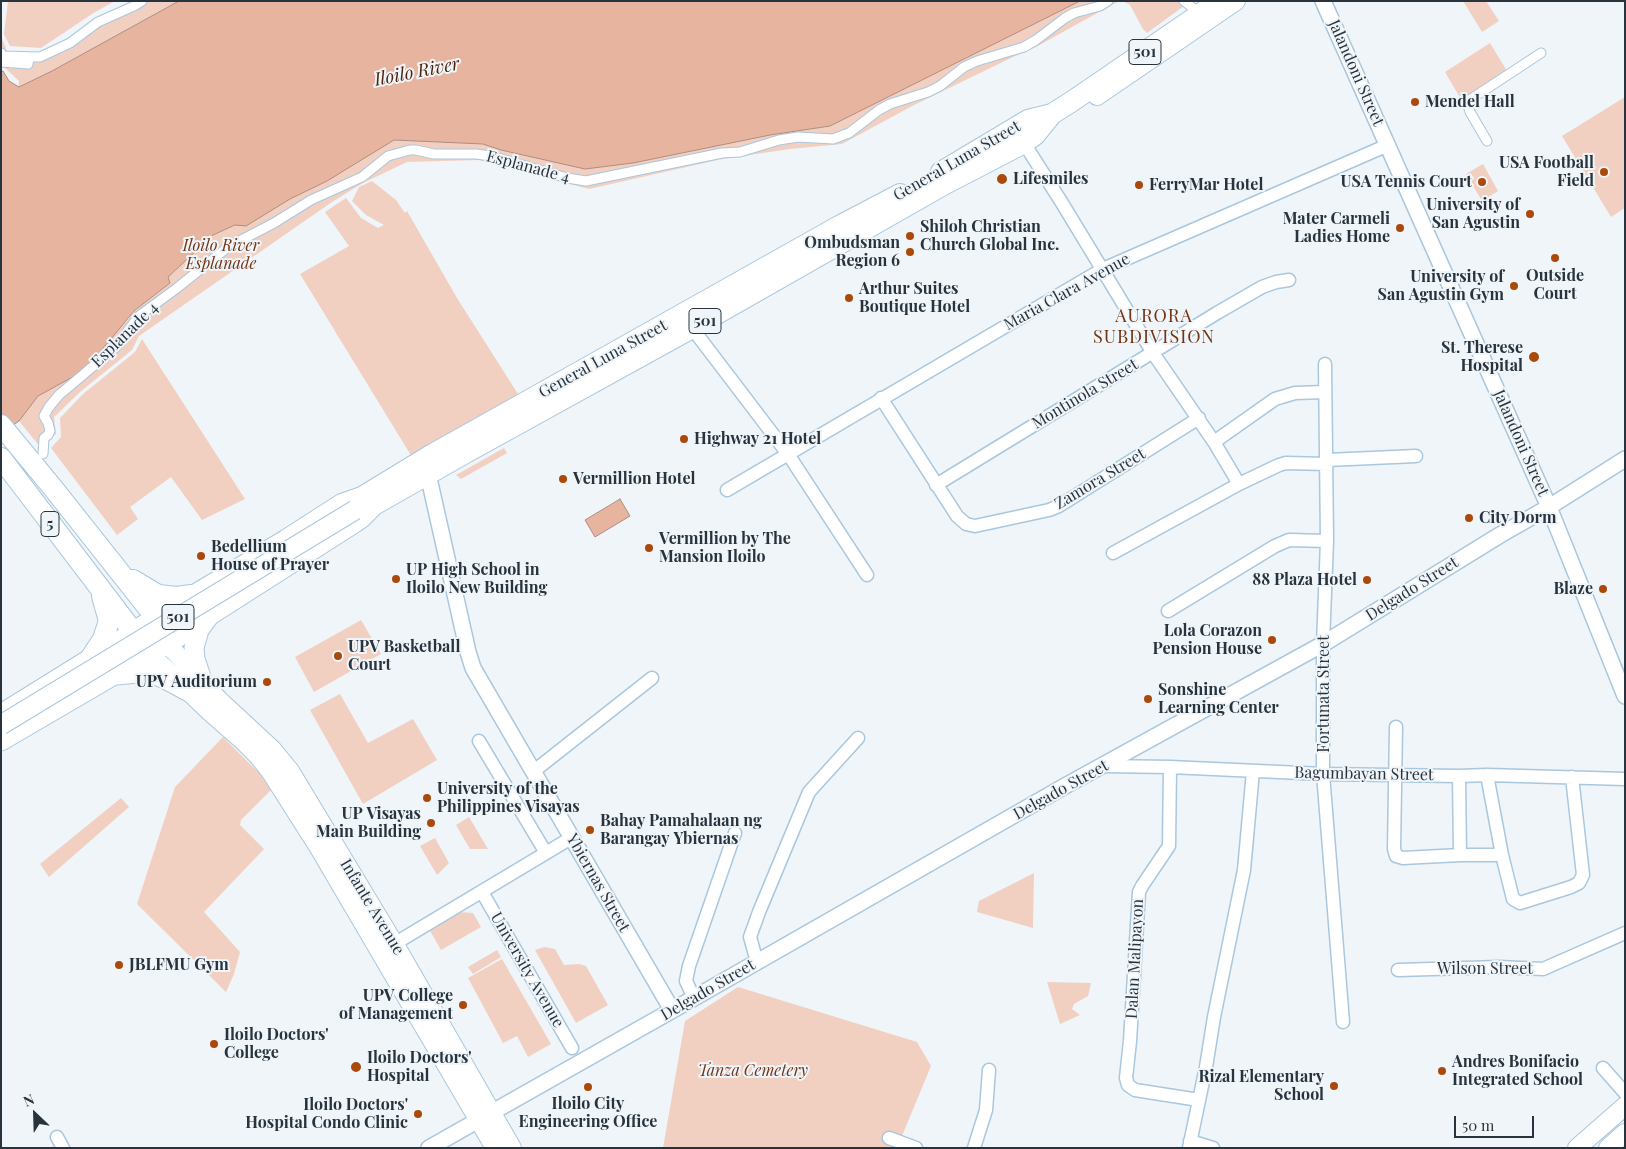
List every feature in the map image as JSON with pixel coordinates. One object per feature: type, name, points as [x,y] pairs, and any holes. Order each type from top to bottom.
[{"type":"highway","name":"General Luna Street","points":[[150,654],[184,634],[211,614],[356,521],[364,504],[432,455],[945,184],[1029,132],[1052,114],[1219,1]]},
{"type":"highway","name":"General Luna Street","points":[[134,632],[342,504],[364,504],[428,474],[692,328],[724,301]]},
{"type":"highway","name":"5","points":[[1,425],[22,450],[42,464],[116,567],[172,640]]},
{"type":"highway","name":"5","points":[[3,461],[150,654]]},
{"type":"highway","points":[[23,488],[42,464]]},
{"type":"highway","points":[[116,567],[140,585],[158,595],[176,597],[198,593]]},
{"type":"highway","points":[[90,659],[103,639],[109,621],[104,600],[96,583]]},
{"type":"main road","name":"General Luna Street","points":[[1029,132],[1134,72],[1236,1]]},
{"type":"main road","name":"General Luna Street","points":[[1029,132],[1193,3]]},
{"type":"main road","name":"501","points":[[1,725],[364,504]]},
{"type":"main road","points":[[111,676],[137,672],[150,673],[195,687],[196,659],[194,648],[199,630],[211,614]]},
{"type":"main road","points":[[1,714],[134,632]]},
{"type":"main road","name":"Infante Avenue","points":[[172,640],[172,649],[195,687],[270,771],[485,1115],[512,1148]]},
{"type":"main road","points":[[1,740],[150,654]]},
{"type":"main road","name":"Infante Avenue","points":[[150,654],[195,687],[272,749],[290,771],[394,944],[453,1062]]},
{"type":"main road","points":[[1577,1148],[1625,1106]]},
{"type":"main road","name":"Infante Avenue","points":[[485,1115],[495,1148]]},
{"type":"main road","points":[[1608,1148],[1625,1133]]},
{"type":"street","points":[[1,53],[2,56],[40,57],[70,43],[98,22],[142,1]]},
{"type":"street","name":"Esplanade 4","points":[[42,464],[44,438],[50,431],[44,416],[52,402],[116,347],[139,316],[228,247],[274,223],[311,200],[362,177],[388,156],[410,150],[434,154],[492,156],[567,178],[586,181],[722,153],[740,152],[779,140],[798,137],[833,139],[849,133],[890,104],[928,92],[976,61],[1024,47],[1069,16],[1100,6],[1108,1]]},
{"type":"street","name":"Jalandoni Street","points":[[1323,1],[1549,507],[1625,696]]},
{"type":"street","points":[[1487,141],[1470,112],[1468,105],[1471,99],[1541,53]]},
{"type":"street","points":[[1,62],[28,64],[29,58]]},
{"type":"street","points":[[1029,132],[1103,268],[1153,353],[1199,418],[1239,484]]},
{"type":"street","name":"Maria Clara Avenue","points":[[726,490],[1103,268],[1388,145]]},
{"type":"street","name":"Montinola Street","points":[[936,485],[1217,313],[1262,287],[1289,280]]},
{"type":"street","points":[[692,328],[788,454],[867,574]]},
{"type":"street","name":"Fortunata Street","points":[[1325,364],[1327,541],[1323,774],[1343,1022]]},
{"type":"street","points":[[1214,442],[1275,399],[1295,393],[1325,392]]},
{"type":"street","name":"Zamora Street","points":[[881,398],[961,521],[975,526],[1049,510],[1059,506],[1199,418]]},
{"type":"street","points":[[1114,553],[1239,484],[1279,465],[1286,463],[1416,456]]},
{"type":"street","name":"Delgado Street","points":[[429,1148],[1065,786],[1324,644],[1625,459]]},
{"type":"street","name":"Ybiernas Street","points":[[428,474],[473,668],[672,1010]]},
{"type":"street","points":[[1168,611],[1275,546],[1289,540],[1327,541]]},
{"type":"street","points":[[534,771],[652,678]]},
{"type":"street","points":[[1396,727],[1394,774],[1394,849],[1396,856],[1403,858],[1502,855]]},
{"type":"street","points":[[757,962],[750,937],[809,792],[858,738]]},
{"type":"street","points":[[479,741],[546,853]]},
{"type":"street","name":"Bagumbayan Street","points":[[1103,766],[1323,774],[1487,775],[1625,779]]},
{"type":"street","name":"Dalan Malipayon","points":[[1170,767],[1170,837],[1168,846],[1139,892],[1126,1078],[1128,1085],[1135,1090],[1199,1100]]},
{"type":"street","points":[[1213,1148],[1190,1144],[1244,870],[1252,772]]},
{"type":"street","points":[[1487,775],[1502,855],[1513,900],[1520,903],[1571,887],[1579,883],[1583,875],[1572,777]]},
{"type":"street","points":[[1459,776],[1460,855]]},
{"type":"street","points":[[694,998],[686,981],[689,966],[736,833]]},
{"type":"street","points":[[394,944],[571,838]]},
{"type":"street","name":"University Avenue","points":[[482,892],[572,1048]]},
{"type":"street","name":"Wilson Street","points":[[1398,970],[1499,967],[1543,970],[1625,934]]},
{"type":"street","points":[[1603,1068],[1625,1092]]},
{"type":"street","points":[[974,1148],[986,1110],[989,1070]]},
{"type":"street","points":[[889,1138],[916,1148]]},
{"type":"green space","points":[[8,1],[115,1],[41,48],[10,46],[4,34]]},
{"type":"green space","points":[[132,1],[222,1],[17,99],[19,81],[1,66],[1,36],[7,51],[39,53],[68,39],[95,18]]},
{"type":"green space","name":"Iloilo River Esplanade","points":[[1075,1],[1119,1],[1036,47],[914,105],[842,144],[722,159],[589,189],[479,160],[407,162],[363,183],[332,202],[139,336],[132,350],[80,392],[54,417],[56,434],[41,448],[19,421],[21,418],[20,404],[127,321],[135,310],[170,283],[168,277],[213,235],[259,215],[394,140],[408,141]]},
{"type":"green space","points":[[1123,1],[1197,1],[1186,9],[1184,6],[1147,33],[1130,5]]},
{"type":"green space","points":[[1463,1],[1486,1],[1499,21],[1482,32]]},
{"type":"green space","points":[[1490,43],[1507,71],[1462,101],[1445,72]]},
{"type":"green space","name":"USA Football Field","points":[[1625,97],[1625,208],[1611,217],[1562,136]]},
{"type":"green space","name":"USA Tennis Court","points":[[1483,164],[1498,191],[1482,201],[1466,174]]},
{"type":"green space","points":[[372,181],[396,200],[405,213],[407,211],[457,298],[518,394],[412,457],[300,274],[349,246],[325,212],[346,198],[361,218],[378,228],[384,225],[366,215],[352,201],[359,187]]},
{"type":"green space","points":[[142,339],[245,499],[202,520],[171,477],[130,507],[138,519],[117,535],[51,448],[61,437],[60,418],[83,394],[135,352]]},
{"type":"green space","points":[[504,448],[507,453],[461,479],[456,475]]},
{"type":"green space","name":"UPV Basketball Court","points":[[361,620],[381,654],[314,692],[295,657]]},
{"type":"green space","points":[[340,694],[368,743],[413,719],[437,760],[363,804],[310,710]]},
{"type":"green space","points":[[223,737],[259,773],[271,790],[241,820],[240,825],[264,849],[204,912],[240,952],[234,974],[226,992],[137,904],[175,787]]},
{"type":"green space","points":[[121,798],[129,807],[49,877],[40,864]]},
{"type":"green space","points":[[469,817],[488,849],[470,849],[456,825]]},
{"type":"green space","points":[[435,838],[449,863],[437,875],[420,846]]},
{"type":"green space","points":[[1034,873],[1033,928],[977,912],[979,901]]},
{"type":"green space","points":[[459,912],[473,913],[481,927],[441,950],[429,929]]},
{"type":"green space","points":[[544,947],[555,949],[564,965],[579,964],[586,966],[608,1005],[576,1023],[535,950]]},
{"type":"green space","points":[[497,950],[501,957],[473,974],[468,967]]},
{"type":"green space","points":[[502,959],[551,1044],[528,1057],[517,1036],[503,1043],[468,978]]},
{"type":"green space","points":[[1047,982],[1091,983],[1088,996],[1074,1004],[1072,1009],[1080,1015],[1060,1024]]},
{"type":"green space","name":"Tanza Cemetery","points":[[738,987],[917,1042],[931,1066],[897,1148],[663,1148],[685,1021]]},
{"type":"water","name":"Iloilo River","points":[[179,1],[1080,1],[830,126],[770,135],[633,163],[585,169],[501,150],[483,144],[394,140],[327,181],[290,199],[246,226],[235,225],[213,235],[168,277],[170,283],[135,310],[100,352],[96,361],[78,374],[38,396],[19,421],[1,434],[1,72],[3,71],[9,81],[19,87],[52,71]]},
{"type":"water","points":[[620,499],[630,516],[595,537],[585,520]]},
{"type":"place","name":"Mendel Hall","points":[[1415,102]]},
{"type":"place","name":"USA Football Field","points":[[1604,172]]},
{"type":"place","name":"Lifesmiles","points":[[1002,179]]},
{"type":"place","name":"USA Tennis Court","points":[[1482,182]]},
{"type":"place","name":"FerryMar Hotel","points":[[1139,185]]},
{"type":"place","name":"University of San Agustin","points":[[1530,214]]},
{"type":"place","name":"Mater Carmeli Ladies Home","points":[[1400,228]]},
{"type":"place","name":"Shiloh Christian Church Global Inc.","points":[[910,236]]},
{"type":"place","name":"Ombudsman Region 6","points":[[910,252]]},
{"type":"place","name":"Outside Court","points":[[1555,258]]},
{"type":"place","name":"University of San Agustin Gym","points":[[1514,286]]},
{"type":"place","name":"Arthur Suites Boutique Hotel","points":[[849,298]]},
{"type":"place","name":"St. Therese Hospital","points":[[1534,357]]},
{"type":"place","name":"Highway 21 Hotel","points":[[684,439]]},
{"type":"place","name":"Vermillion Hotel","points":[[563,479]]},
{"type":"place","name":"City Dorm","points":[[1469,518]]},
{"type":"place","name":"Vermillion by The Mansion Iloilo","points":[[649,548]]},
{"type":"place","name":"Bedellium House of Prayer","points":[[201,556]]},
{"type":"place","name":"UP High School in Iloilo New Building","points":[[396,579]]},
{"type":"place","name":"88 Plaza Hotel","points":[[1367,580]]},
{"type":"place","name":"Blaze","points":[[1603,589]]},
{"type":"place","name":"Lola Corazon Pension House","points":[[1272,640]]},
{"type":"place","name":"UPV Basketball Court","points":[[338,656]]},
{"type":"place","name":"UPV Auditorium","points":[[267,682]]},
{"type":"place","name":"Sonshine Learning Center","points":[[1148,699]]},
{"type":"place","name":"University of the Philippines Visayas","points":[[427,798]]},
{"type":"place","name":"UP Visayas Main Building","points":[[431,823]]},
{"type":"place","name":"Bahay Pamahalaan ng Barangay Ybiernas","points":[[590,830]]},
{"type":"place","name":"JBLFMU Gym","points":[[119,965]]},
{"type":"place","name":"UPV College of Management","points":[[463,1005]]},
{"type":"place","name":"Iloilo Doctors' College","points":[[214,1044]]},
{"type":"place","name":"Iloilo Doctors' Hospital","points":[[356,1067]]},
{"type":"place","name":"Andres Bonifacio Integrated School","points":[[1442,1071]]},
{"type":"place","name":"Rizal Elementary School","points":[[1334,1086]]},
{"type":"place","name":"Iloilo City Engineering Office","points":[[588,1087]]},
{"type":"place","name":"Iloilo Doctors' Hospital Condo Clinic","points":[[418,1114]]},
{"type":"district","name":"AURORA SUBDIVISION","points":[[1154,326]]}]
